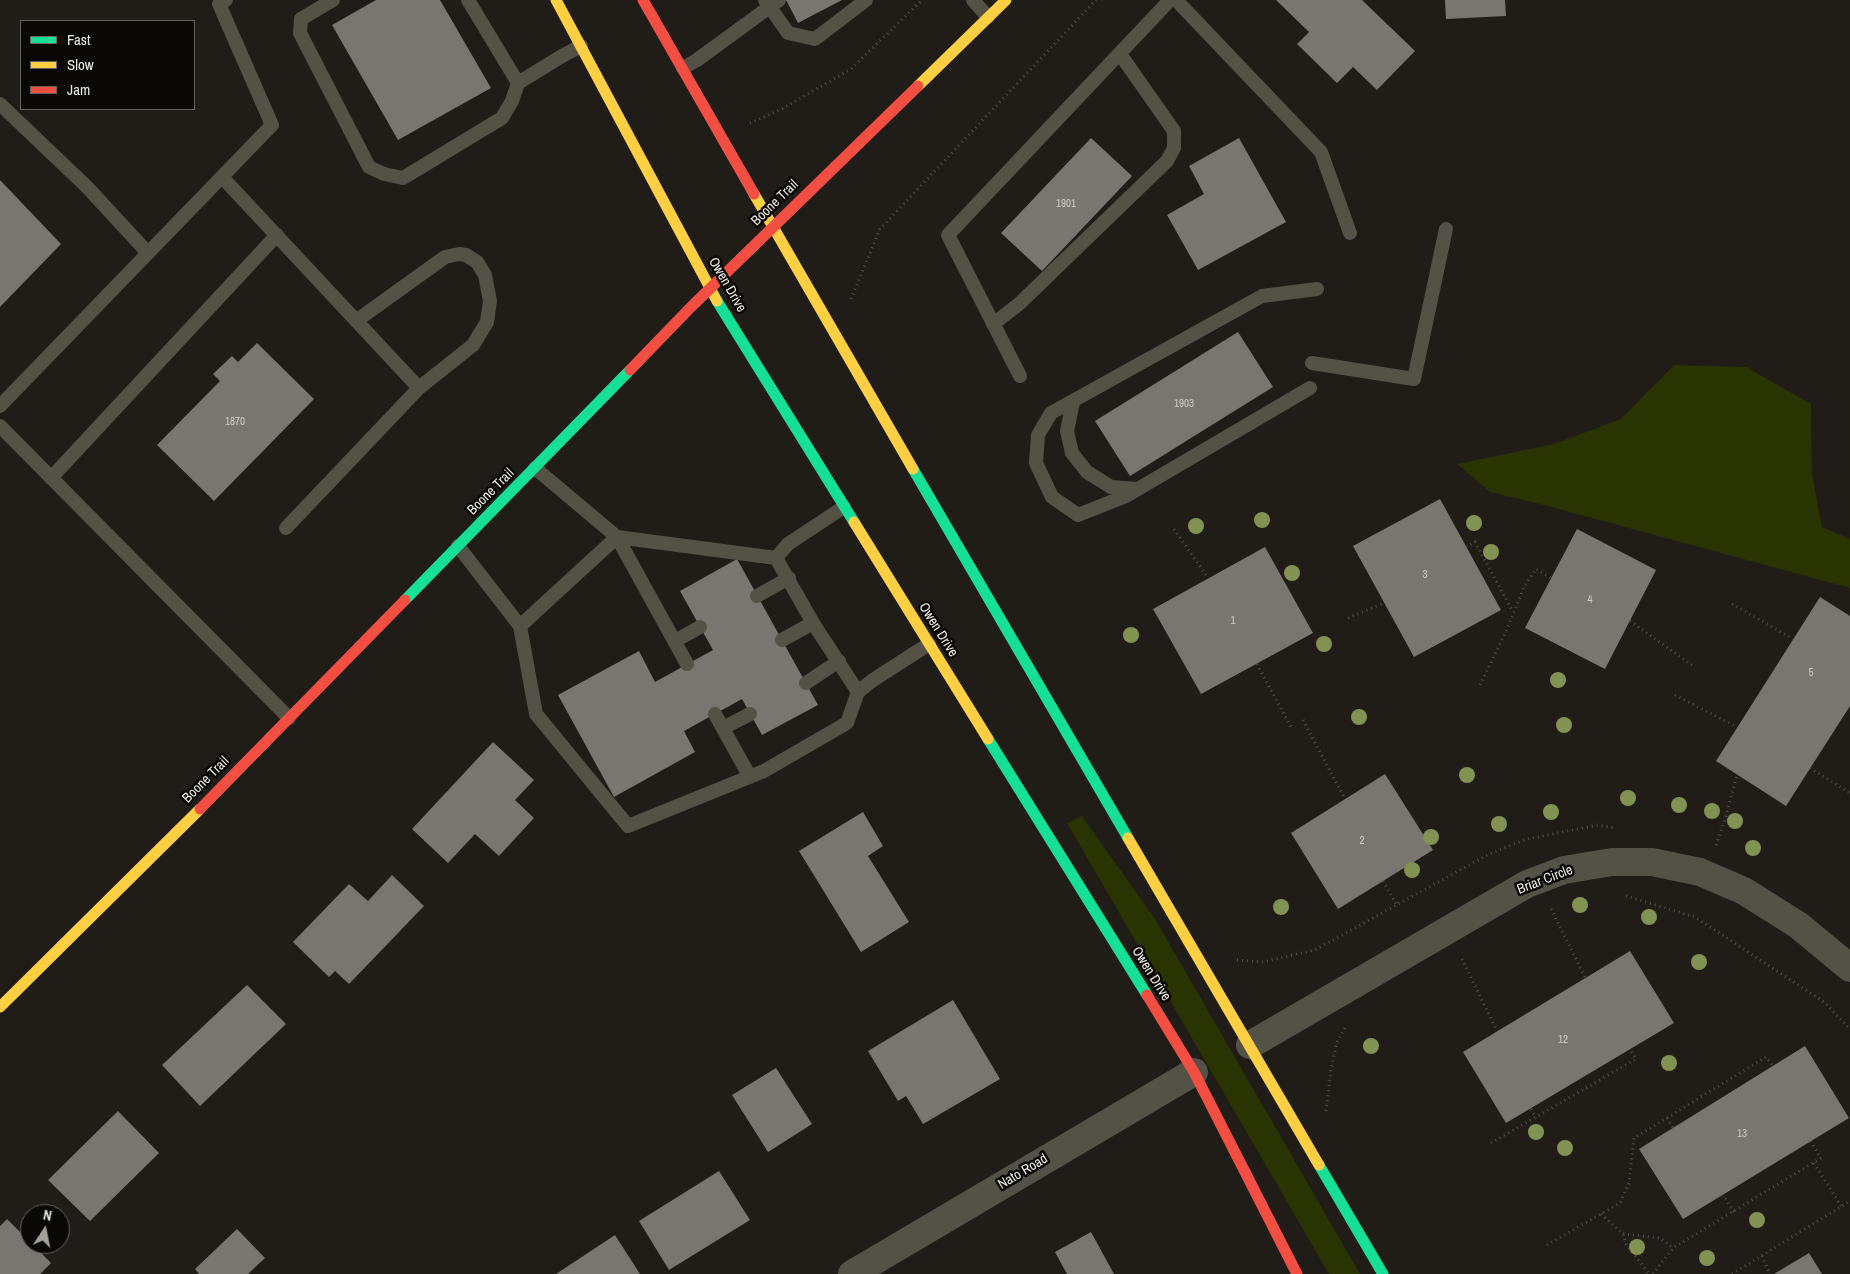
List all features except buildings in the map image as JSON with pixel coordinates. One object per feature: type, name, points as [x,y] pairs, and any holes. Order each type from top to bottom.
[{"type":"main road","name":"Owen Drive","points":[[556,0],[710,290],[1194,1072],[1297,1274]]},
{"type":"main road","points":[[643,0],[726,143],[772,227],[1383,1274]]},
{"type":"main road","name":"Boone Trail","points":[[0,1007],[138,872],[691,307],[1006,0]]},
{"type":"street","name":"Briar Circle","points":[[1250,1045],[1527,884],[1564,870],[1612,862],[1652,862],[1700,872],[1744,891],[1798,925],[1850,968]]},
{"type":"street","name":"Nato Road","points":[[852,1274],[1194,1072]]},
{"type":"lane","points":[[333,0],[302,19],[300,34],[369,167],[384,174],[403,178],[502,118],[512,100],[518,83],[581,46]]},
{"type":"lane","points":[[468,0],[518,83]]},
{"type":"lane","points":[[683,68],[771,2],[788,33],[815,39],[866,0]]},
{"type":"lane","points":[[973,0],[988,17]]},
{"type":"lane","points":[[1020,376],[948,235],[1170,0]]},
{"type":"lane","points":[[1176,0],[1321,152],[1350,233]]},
{"type":"lane","points":[[0,406],[272,125],[221,1]]},
{"type":"lane","points":[[993,324],[1019,304],[1167,161],[1174,148],[1174,131],[1120,54]]},
{"type":"lane","points":[[0,104],[87,187],[148,253]]},
{"type":"lane","points":[[222,177],[419,388]]},
{"type":"lane","points":[[1312,363],[1414,379],[1446,229]]},
{"type":"lane","points":[[51,478],[277,235]]},
{"type":"lane","points":[[286,528],[419,388],[473,345],[487,322],[490,301],[486,275],[477,262],[466,255],[459,254],[445,257],[356,321]]},
{"type":"lane","points":[[1310,388],[1126,496],[1078,515],[1052,497],[1036,462],[1038,435],[1051,413],[1262,296],[1317,289]]},
{"type":"lane","points":[[1073,402],[1067,431],[1072,453],[1087,472],[1112,487],[1138,489]]},
{"type":"lane","points":[[0,426],[289,718]]},
{"type":"lane","points":[[535,468],[618,537],[687,664]]},
{"type":"lane","points":[[776,558],[788,544],[844,507]]},
{"type":"lane","points":[[520,626],[618,537],[776,558],[813,622],[858,692]]},
{"type":"lane","points":[[458,546],[520,626],[536,714],[628,826],[764,771],[847,722],[858,692],[929,644]]},
{"type":"lane","points":[[757,596],[789,578]]},
{"type":"lane","points":[[782,640],[813,622]]},
{"type":"lane","points":[[675,640],[700,627]]},
{"type":"lane","points":[[806,683],[839,661]]},
{"type":"lane","points":[[715,714],[750,777]]},
{"type":"lane","points":[[723,728],[750,714]]},
{"type":"path","points":[[745,125],[780,110],[851,70],[922,0]]},
{"type":"path","points":[[849,305],[880,229],[1096,0]]},
{"type":"path","points":[[1174,529],[1208,578]]},
{"type":"path","points":[[1466,547],[1475,542],[1514,612]]},
{"type":"path","points":[[1480,685],[1524,587],[1536,569],[1551,578]]},
{"type":"path","points":[[1348,618],[1384,603]]},
{"type":"path","points":[[1732,604],[1793,639]]},
{"type":"path","points":[[1630,621],[1693,666]]},
{"type":"path","points":[[1257,664],[1291,727]]},
{"type":"path","points":[[1675,695],[1737,727]]},
{"type":"path","points":[[1303,720],[1345,799]]},
{"type":"path","points":[[1810,768],[1850,793]]},
{"type":"path","points":[[1714,850],[1726,816],[1737,775]]},
{"type":"path","points":[[1383,880],[1397,905]]},
{"type":"path","points":[[1625,896],[1695,917],[1824,1002],[1850,1030]]},
{"type":"path","points":[[1549,904],[1586,978]]},
{"type":"path","points":[[1458,951],[1497,1031]]},
{"type":"path","points":[[1326,1113],[1331,1070],[1337,1042],[1347,1024]]},
{"type":"path","points":[[1491,1142],[1536,1118],[1636,1059],[1630,1049]]},
{"type":"path","points":[[1547,1245],[1620,1203],[1630,1183],[1634,1138],[1766,1057],[1773,1066]]},
{"type":"path","points":[[1531,1108],[1536,1118]]},
{"type":"path","points":[[1667,1118],[1673,1128]]},
{"type":"path","points":[[1653,1274],[1674,1248],[1821,1158],[1810,1141]]},
{"type":"path","points":[[1814,1163],[1842,1206]]},
{"type":"path","points":[[1723,1194],[1734,1212]]},
{"type":"path","points":[[1732,1274],[1850,1201]]},
{"type":"path","points":[[1601,1214],[1623,1234],[1626,1244],[1648,1274]]},
{"type":"path","points":[[1623,1234],[1660,1238],[1674,1248]]},
{"type":"path","points":[[1762,1256],[1770,1274]]},
{"type":"green space","points":[[1674,365],[1746,367],[1811,404],[1812,474],[1822,527],[1850,539],[1850,588],[1490,492],[1457,464],[1554,444],[1621,419]]},
{"type":"green space","points":[[1082,816],[1155,919],[1360,1274],[1329,1274],[1067,823]]},
{"type":"traffic: fast","points":[[717,301],[854,522]]},
{"type":"traffic: fast","points":[[405,600],[630,370]]},
{"type":"traffic: fast","points":[[913,469],[1128,838]]},
{"type":"traffic: fast","points":[[988,739],[1147,995]]},
{"type":"traffic: fast","points":[[1319,1165],[1383,1274]]},
{"type":"traffic: slow","points":[[556,0],[717,301]]},
{"type":"traffic: slow","points":[[918,86],[1006,0]]},
{"type":"traffic: slow","points":[[754,194],[913,469]]},
{"type":"traffic: slow","points":[[854,522],[988,739]]},
{"type":"traffic: slow","points":[[0,1007],[200,809]]},
{"type":"traffic: slow","points":[[1128,838],[1319,1165]]},
{"type":"traffic: jam","points":[[643,0],[754,194]]},
{"type":"traffic: jam","points":[[630,370],[691,307],[918,86]]},
{"type":"traffic: jam","points":[[200,809],[405,600]]},
{"type":"traffic: jam","points":[[1147,995],[1194,1072],[1297,1274]]}]
